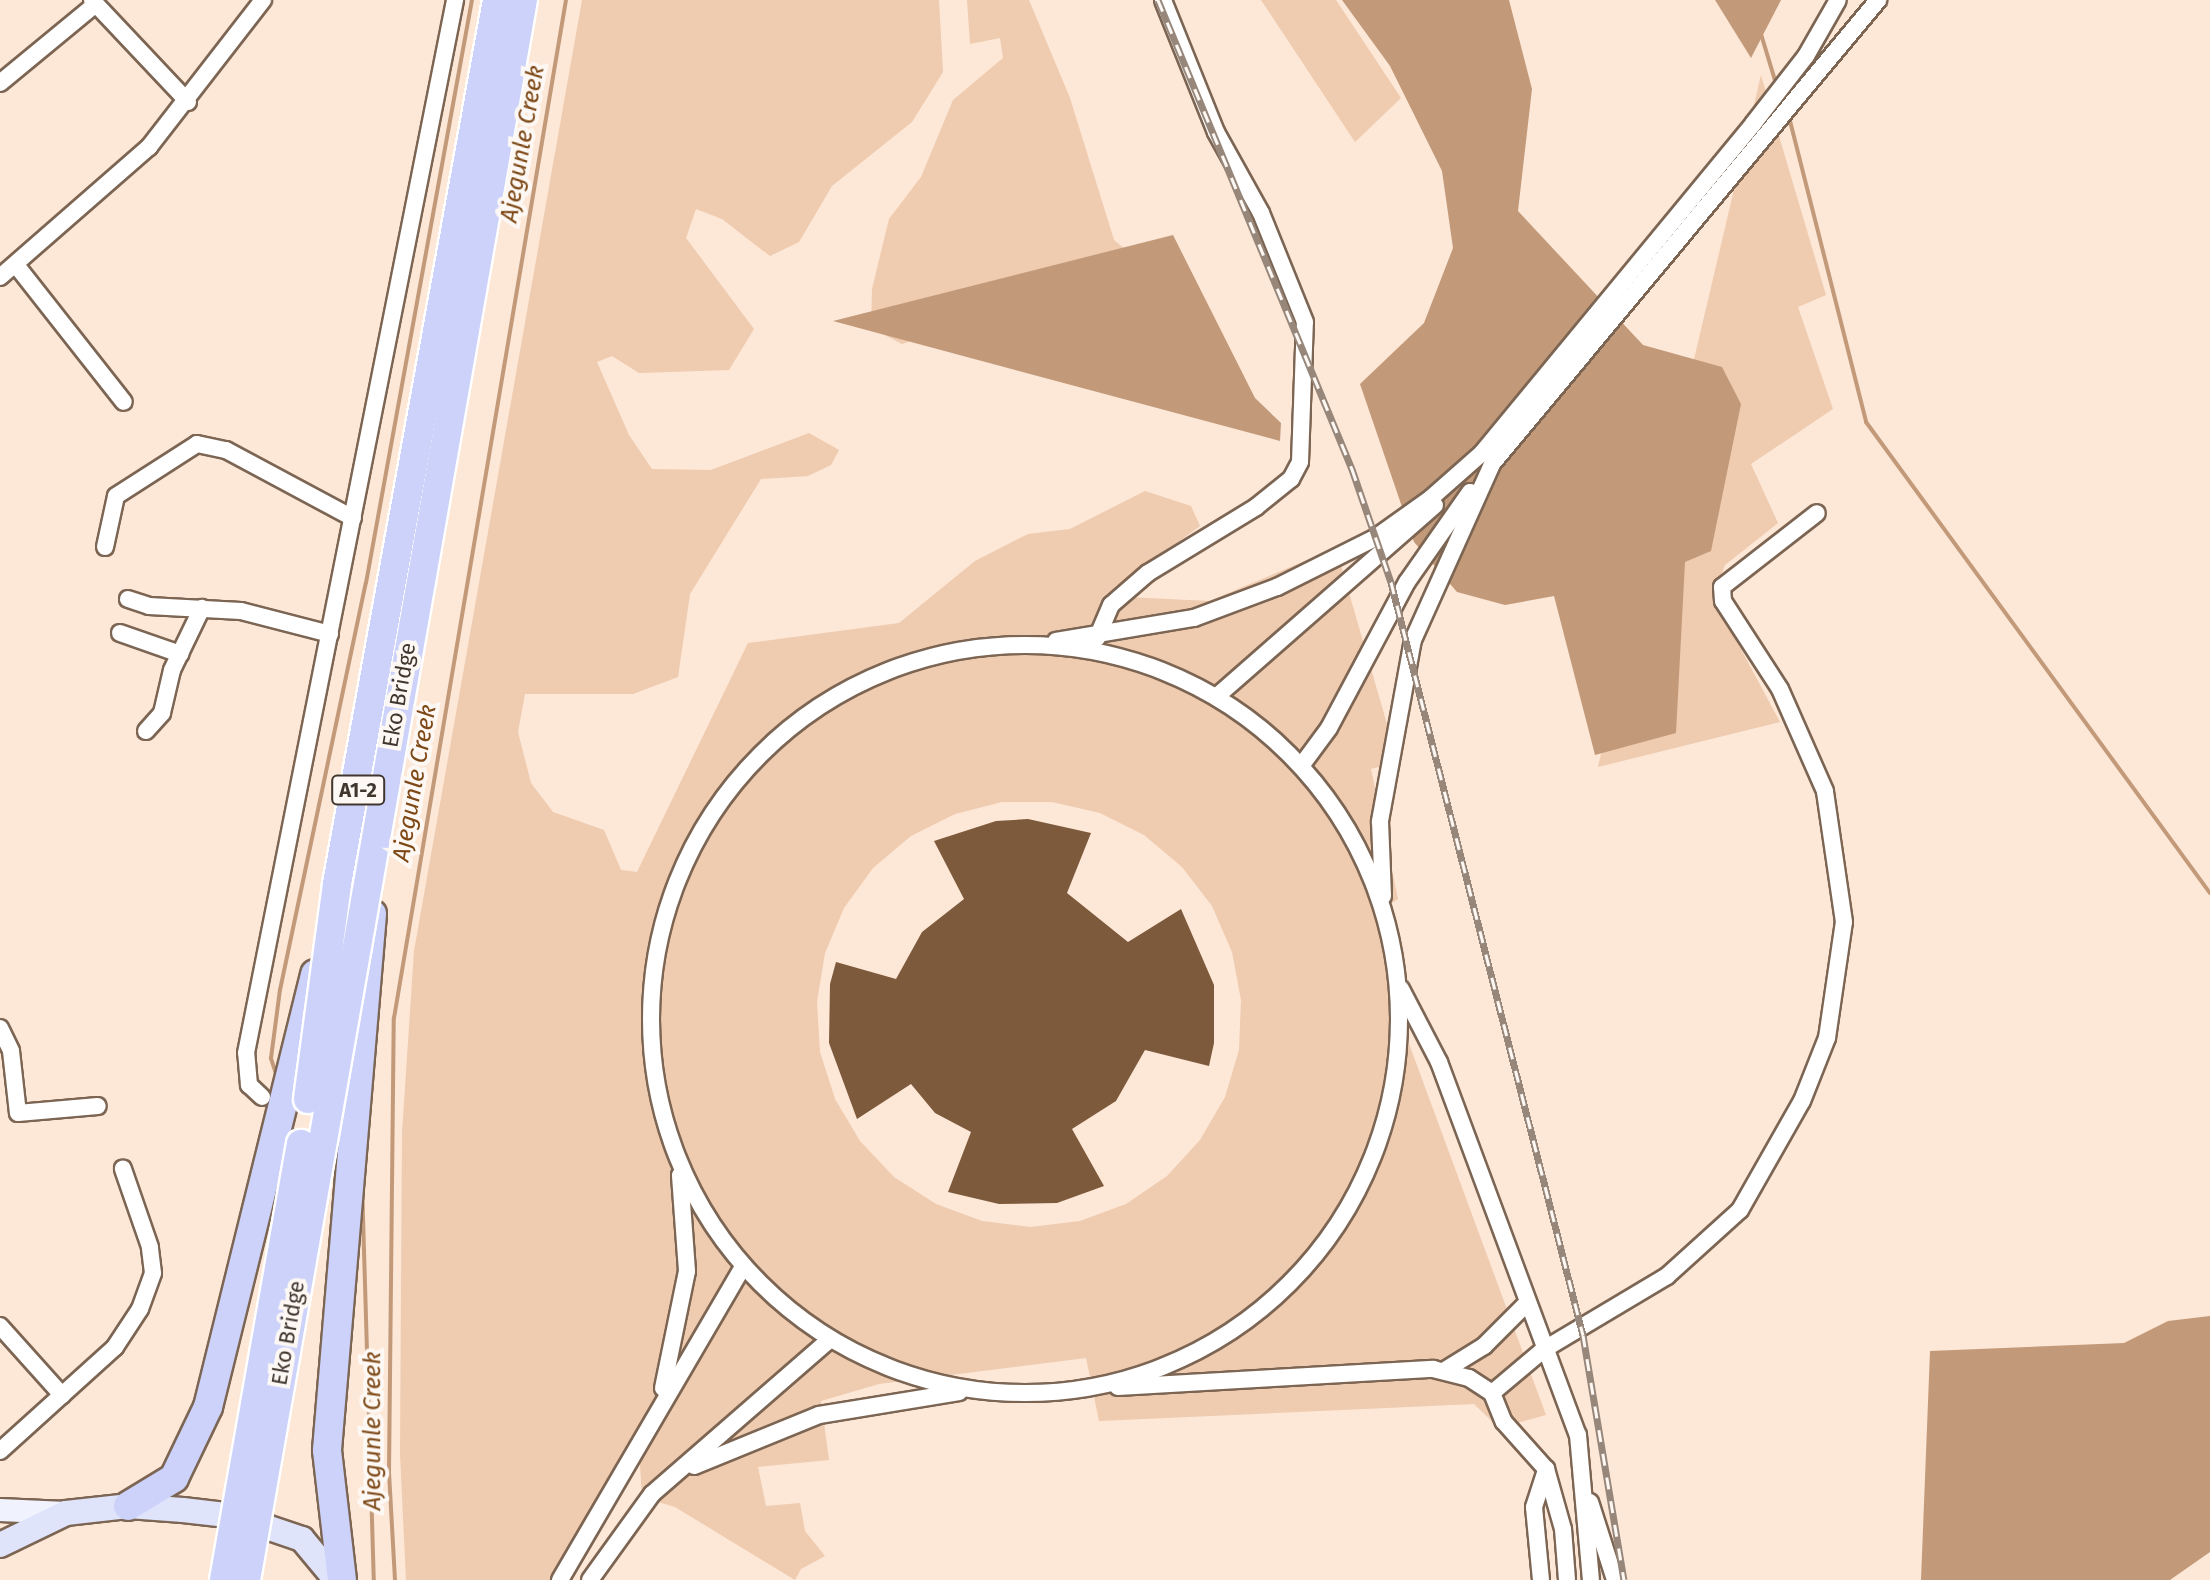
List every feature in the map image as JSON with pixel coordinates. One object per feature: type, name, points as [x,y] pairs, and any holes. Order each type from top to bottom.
[{"type":"highway","name":"Eko Bridge","points":[[224,1580],[313,1073],[337,884],[497,0]]},
{"type":"highway","name":"Eko Bridge","points":[[246,1580],[523,0]]},
{"type":"highway","points":[[339,1580],[327,1450],[369,997],[374,845]]},
{"type":"highway","points":[[128,1506],[174,1478],[208,1407],[337,884]]},
{"type":"main road","points":[[0,1545],[66,1513],[128,1506],[269,1525],[302,1539],[339,1580]]},
{"type":"street","points":[[0,277],[130,166],[188,102],[263,0]]},
{"type":"street","points":[[262,1097],[249,1085],[246,1053],[455,0]]},
{"type":"street","points":[[1097,638],[1111,605],[1129,589],[1280,490],[1300,462],[1305,322],[1261,213],[1216,132],[1163,0]]},
{"type":"street","points":[[1812,62],[1838,0]]},
{"type":"street","points":[[1301,766],[1329,728],[1407,582],[1487,459],[1812,62],[1878,0]]},
{"type":"street","points":[[0,83],[94,2],[188,102]]},
{"type":"street","points":[[16,265],[124,402]]},
{"type":"street","points":[[105,547],[116,496],[197,444],[226,450],[353,518]]},
{"type":"street","points":[[1216,697],[1380,545],[1487,459]]},
{"type":"street","points":[[1383,910],[1380,821],[1413,640],[1487,459]]},
{"type":"street","points":[[1492,1393],[1543,1350],[1667,1276],[1740,1210],[1802,1101],[1827,1038],[1844,922],[1825,791],[1780,689],[1723,601],[1722,587],[1817,513]]},
{"type":"street","points":[[639,1438],[669,1377],[687,1271],[678,1161],[658,1093],[650,1022],[656,951],[675,883],[721,801],[785,729],[889,668],[958,649],[1097,638],[1194,618],[1380,545]]},
{"type":"street","points":[[128,599],[149,606],[241,611],[330,634]]},
{"type":"street","points":[[146,731],[162,713],[180,654],[202,608]]},
{"type":"street","points":[[120,633],[180,654]]},
{"type":"street","points":[[1031,643],[1127,658],[1216,697],[1301,766],[1363,858],[1383,910],[1401,988],[1439,1062],[1543,1350],[1578,1435],[1577,1470],[1591,1580]]},
{"type":"street","points":[[1108,1387],[1220,1336],[1321,1252],[1370,1168],[1397,1074],[1401,988]]},
{"type":"street","points":[[0,1028],[11,1051],[18,1113],[98,1106]]},
{"type":"street","points":[[678,1161],[743,1267],[828,1341],[898,1373],[967,1391],[1021,1396],[1108,1387],[1445,1370],[1484,1346],[1526,1304]]},
{"type":"street","points":[[0,1451],[128,1332],[153,1273],[123,1169]]},
{"type":"street","points":[[560,1580],[639,1438],[743,1267]]},
{"type":"street","points":[[0,1326],[62,1395]]},
{"type":"street","points":[[590,1580],[652,1494],[828,1341]]},
{"type":"street","points":[[1445,1370],[1492,1393],[1504,1422],[1546,1469],[1563,1529],[1567,1580]]},
{"type":"street","points":[[671,1478],[819,1415],[967,1391]]},
{"type":"street","points":[[1541,1580],[1534,1507],[1546,1469]]},
{"type":"street","points":[[1577,1470],[1611,1554],[1615,1580]]},
{"type":"street","points":[[0,1510],[66,1513]]},
{"type":"shaded area","points":[[582,0],[939,0],[943,72],[912,122],[832,186],[799,242],[770,256],[722,219],[696,209],[686,238],[754,329],[729,370],[639,373],[612,356],[597,362],[629,435],[652,469],[711,470],[809,433],[839,450],[831,465],[808,476],[761,479],[690,594],[678,677],[633,694],[525,694],[518,732],[531,783],[553,812],[604,830],[621,870],[637,872],[748,643],[899,623],[975,561],[1028,534],[1070,529],[1145,491],[1191,506],[1200,526],[1105,596],[1209,601],[1336,548],[1398,762],[1371,769],[1398,899],[1377,913],[1391,995],[1546,1415],[1499,1428],[1474,1404],[1099,1421],[1086,1358],[879,1384],[821,1401],[829,1460],[758,1467],[766,1506],[800,1503],[805,1531],[825,1556],[801,1569],[795,1580],[675,1507],[642,1497],[638,1434],[556,1580],[406,1580],[400,1454],[402,1133],[414,951]],"holes":[[[1002,802],[1052,802],[1100,813],[1144,835],[1182,867],[1212,906],[1232,952],[1241,1000],[1239,1050],[1225,1097],[1200,1140],[1167,1176],[1126,1204],[1080,1221],[1031,1227],[982,1221],[936,1204],[894,1177],[860,1141],[835,1099],[820,1052],[817,1002],[825,953],[844,908],[873,868],[911,836],[955,814]]]},
{"type":"shaded area","points":[[967,0],[1029,0],[1070,98],[1114,240],[1142,263],[902,344],[871,328],[872,289],[889,219],[921,177],[953,100],[1003,58],[1000,38],[970,44]]},
{"type":"shaded area","points":[[1261,0],[1336,0],[1401,98],[1355,142]]},
{"type":"shaded area","points":[[1342,0],[1509,0],[1532,89],[1518,211],[1643,345],[1722,367],[1741,404],[1711,551],[1685,562],[1676,733],[1595,755],[1554,596],[1505,605],[1457,592],[1414,542],[1360,384],[1424,323],[1453,248],[1442,171],[1390,66]]},
{"type":"shaded area","points":[[1715,0],[1781,0],[1751,58]]},
{"type":"shaded area","points":[[1761,75],[1826,295],[1798,307],[1833,409],[1751,464],[1778,523],[1725,565],[1713,597],[1780,722],[1598,767]]},
{"type":"shaded area","points":[[1173,235],[1255,398],[1281,423],[1280,441],[833,321]]},
{"type":"shaded area","points":[[2210,1316],[2210,1552],[2170,1580],[1921,1580],[1930,1351],[2124,1343],[2168,1321]]},
{"type":"building","points":[[1028,819],[1091,833],[1067,893],[1128,942],[1181,909],[1214,985],[1214,1043],[1209,1066],[1145,1050],[1116,1101],[1072,1129],[1104,1186],[1057,1203],[999,1204],[948,1192],[971,1132],[935,1113],[911,1084],[857,1119],[829,1043],[830,984],[836,962],[896,979],[922,932],[964,899],[934,841],[996,821]]},
{"type":"waterway","points":[[277,1077],[271,1058],[280,990],[366,583],[472,0]]},
{"type":"waterway","name":"Ajegunle Creek","points":[[395,1580],[389,1472],[394,1018],[566,0]]},
{"type":"waterway","points":[[1761,34],[1777,87]]},
{"type":"waterway","points":[[1788,113],[1866,422],[2210,893]]},
{"type":"waterway","points":[[362,1183],[374,1580]]},
{"type":"railway","points":[[1158,0],[1352,469],[1391,582],[1583,1335],[1624,1580]]}]
